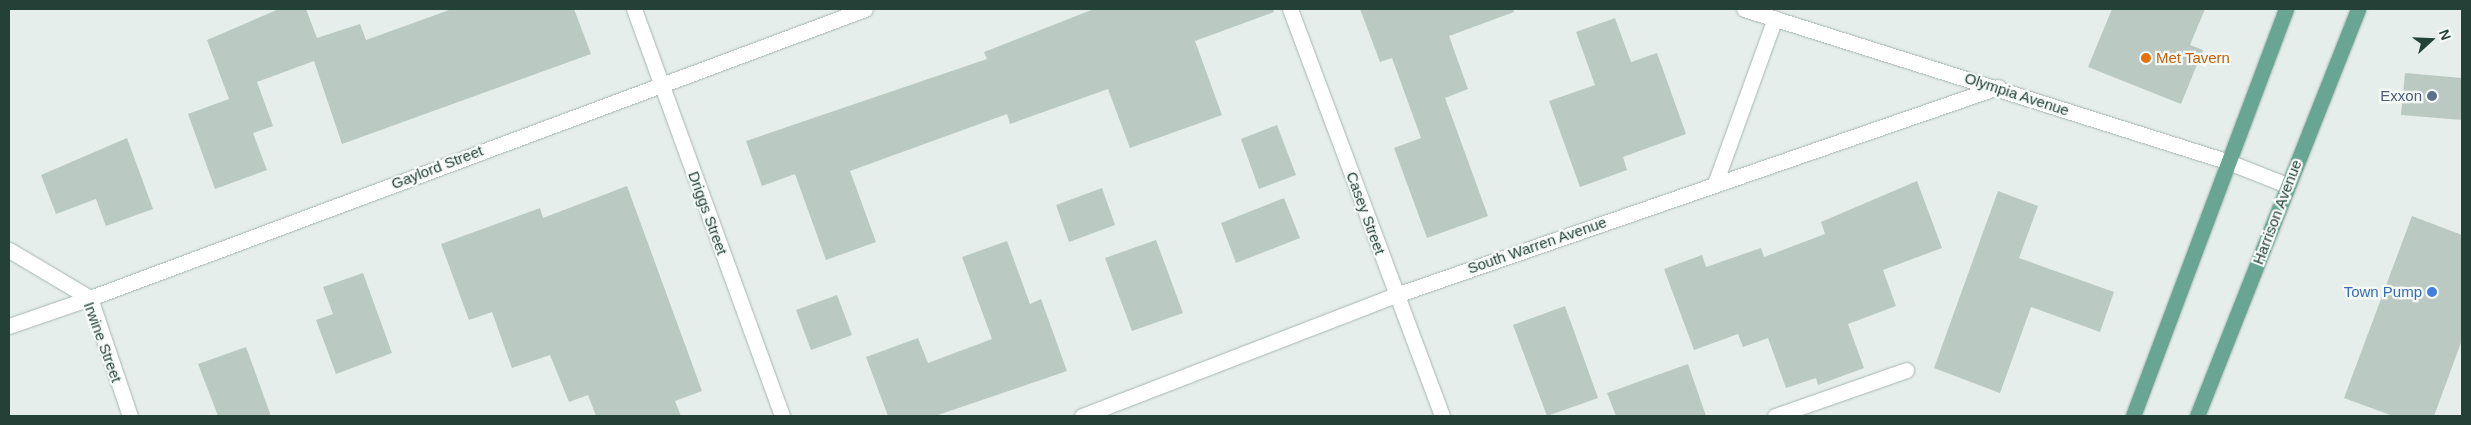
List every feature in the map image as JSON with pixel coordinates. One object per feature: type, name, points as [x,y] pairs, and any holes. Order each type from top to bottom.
[{"type":"main road","points":[[2132,416],[2226,161],[2286,9]]},
{"type":"main road","name":"Harrison Avenue","points":[[2197,416],[2358,9]]},
{"type":"street","name":"Driggs Street","points":[[634,9],[782,416]]},
{"type":"street","name":"Gaylord Street","points":[[9,326],[90,298],[660,82],[865,9]]},
{"type":"street","name":"Casey Street","points":[[1290,9],[1442,416]]},
{"type":"street","name":"Olympia Avenue","points":[[1744,9],[1998,87],[2226,161],[2287,185]]},
{"type":"street","points":[[1716,181],[1775,18]]},
{"type":"street","name":"South Warren Avenue","points":[[1082,416],[1396,295],[1716,181],[1998,87]]},
{"type":"street","name":"Irwine Street","points":[[9,250],[90,298],[130,416]]},
{"type":"street","points":[[1775,416],[1906,370]]},
{"type":"building","points":[[279,9],[306,9],[317,38],[360,24],[366,40],[452,9],[574,9],[591,54],[342,144],[314,61],[257,82],[273,126],[253,133],[267,170],[215,189],[188,114],[229,99],[207,40]]},
{"type":"building","points":[[1094,9],[1273,9],[1274,12],[1195,41],[1222,115],[1130,148],[1108,89],[1010,124],[1007,114],[850,171],[876,242],[826,260],[795,174],[762,186],[746,141],[987,59],[984,52]]},
{"type":"building","points":[[1360,9],[1514,9],[1514,12],[1449,36],[1468,89],[1445,98],[1488,216],[1427,238],[1394,148],[1421,138],[1392,58],[1380,62]]},
{"type":"building","name":"Met Tavern","points":[[2112,9],[2205,9],[2190,45],[2203,50],[2181,104],[2088,67]]},
{"type":"building","points":[[1615,18],[1631,62],[1657,53],[1686,134],[1623,157],[1627,170],[1580,187],[1549,101],[1595,85],[1576,32]]},
{"type":"building","name":"Exxon","points":[[2405,73],[2462,78],[2462,120],[2401,115]]},
{"type":"building","points":[[1277,125],[1296,175],[1259,189],[1241,139]]},
{"type":"building","points":[[127,138],[153,209],[106,226],[96,199],[56,214],[41,175]]},
{"type":"building","points":[[1917,181],[1942,248],[1883,270],[1896,306],[1848,324],[1864,368],[1818,385],[1816,378],[1786,388],[1768,338],[1743,347],[1738,334],[1694,350],[1664,269],[1702,255],[1706,267],[1761,248],[1764,257],[1825,234],[1821,222]]},
{"type":"building","points":[[627,186],[702,391],[675,401],[681,416],[596,416],[588,395],[569,402],[550,355],[512,368],[492,312],[469,320],[441,244],[540,208],[543,218]]},
{"type":"building","points":[[1102,188],[1115,225],[1069,242],[1056,205]]},
{"type":"building","points":[[1998,191],[2038,206],[2019,258],[2114,292],[2100,332],[2031,307],[2000,393],[1934,368]]},
{"type":"building","points":[[1284,198],[1300,238],[1236,263],[1221,223]]},
{"type":"building","points":[[2412,216],[2462,235],[2462,340],[2434,416],[2393,416],[2344,398]]},
{"type":"building","points":[[1156,240],[1183,313],[1132,331],[1105,258]]},
{"type":"building","points":[[1007,241],[1030,304],[1041,299],[1067,371],[935,416],[888,416],[866,357],[918,338],[928,363],[992,339],[962,257]]},
{"type":"building","points":[[363,273],[392,353],[336,374],[316,320],[333,314],[323,287]]},
{"type":"building","points":[[837,295],[852,335],[811,350],[796,310]]},
{"type":"building","points":[[1565,306],[1598,398],[1547,416],[1513,325]]},
{"type":"building","points":[[246,347],[271,416],[218,416],[198,364]]},
{"type":"building","points":[[1688,364],[1706,416],[1616,416],[1607,393]]},
{"type":"place","name":"Met Tavern","points":[[2146,58]]},
{"type":"place","name":"Exxon","points":[[2432,96]]},
{"type":"place","name":"Town Pump","points":[[2432,292]]}]
